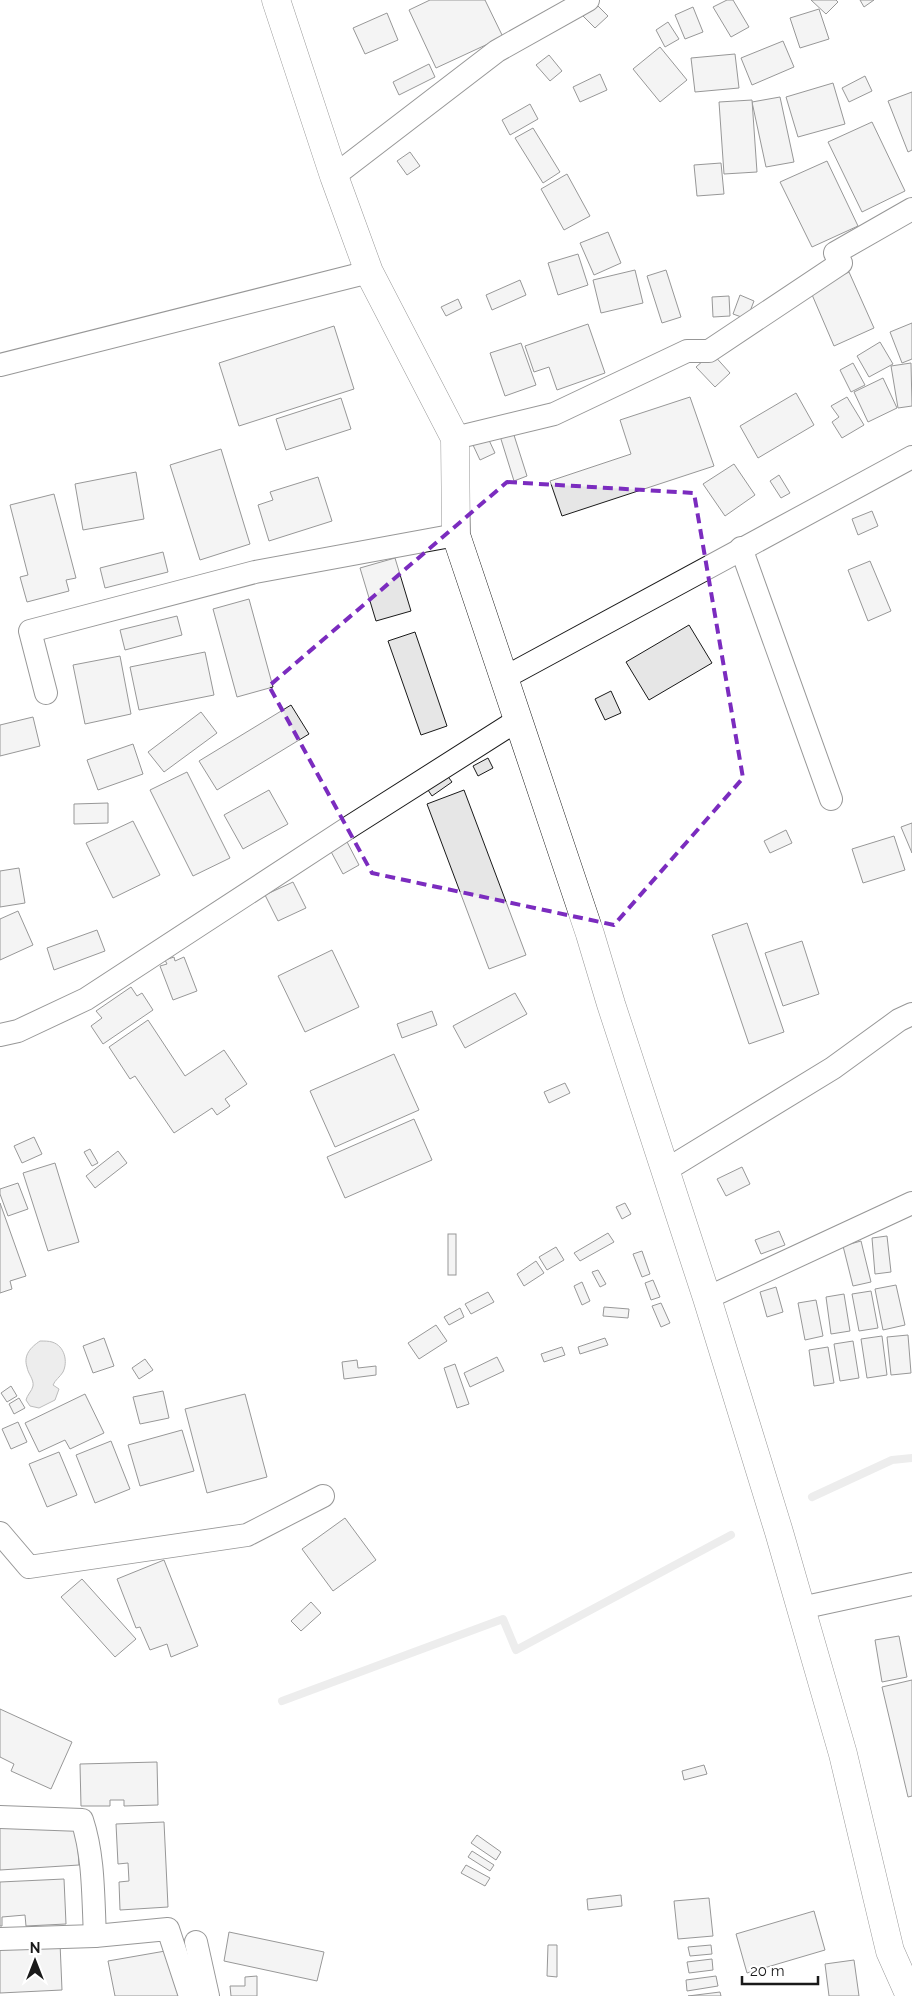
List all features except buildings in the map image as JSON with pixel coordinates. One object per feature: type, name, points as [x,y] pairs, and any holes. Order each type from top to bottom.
[{"type":"street","points":[[276,0],[334,176],[369,272],[455,438],[456,535],[590,934],[707,1298],[843,1754],[890,1951],[910,1996]]},
{"type":"street","points":[[334,176],[497,51],[588,0]]},
{"type":"street","points":[[455,438],[554,414],[687,351],[709,350],[841,263],[835,253],[912,209]]},
{"type":"street","points":[[0,365],[369,272]]},
{"type":"street","points":[[504,678],[741,548],[912,458]]},
{"type":"street","points":[[46,693],[30,631],[254,572],[456,535]]},
{"type":"street","points":[[741,548],[832,799]]},
{"type":"street","points":[[0,1035],[18,1031],[86,999],[351,826],[518,720]]},
{"type":"street","points":[[666,1170],[833,1068],[899,1020],[912,1014]]},
{"type":"street","points":[[707,1298],[912,1203]]},
{"type":"street","points":[[0,1533],[29,1567],[247,1535],[323,1496]]},
{"type":"street","points":[[801,1608],[912,1584]]},
{"type":"street","points":[[0,1816],[82,1820],[86,1833],[91,1868],[95,1936]]},
{"type":"street","points":[[0,1938],[95,1936],[168,1929],[190,1996]]},
{"type":"street","points":[[196,1942],[208,1996]]},
{"type":"highlighted area","points":[[507,482],[694,493],[743,778],[614,925],[372,873],[269,686]]},
{"type":"shaded area","points":[[40,1341],[52,1342],[60,1347],[63,1351],[65,1364],[63,1372],[53,1385],[59,1389],[55,1400],[39,1408],[30,1406],[26,1400],[33,1383],[26,1359],[31,1349]]},
{"type":"waterway","points":[[812,1497],[892,1460],[912,1458]]},
{"type":"waterway","points":[[282,1701],[503,1619],[516,1650],[731,1535]]}]
